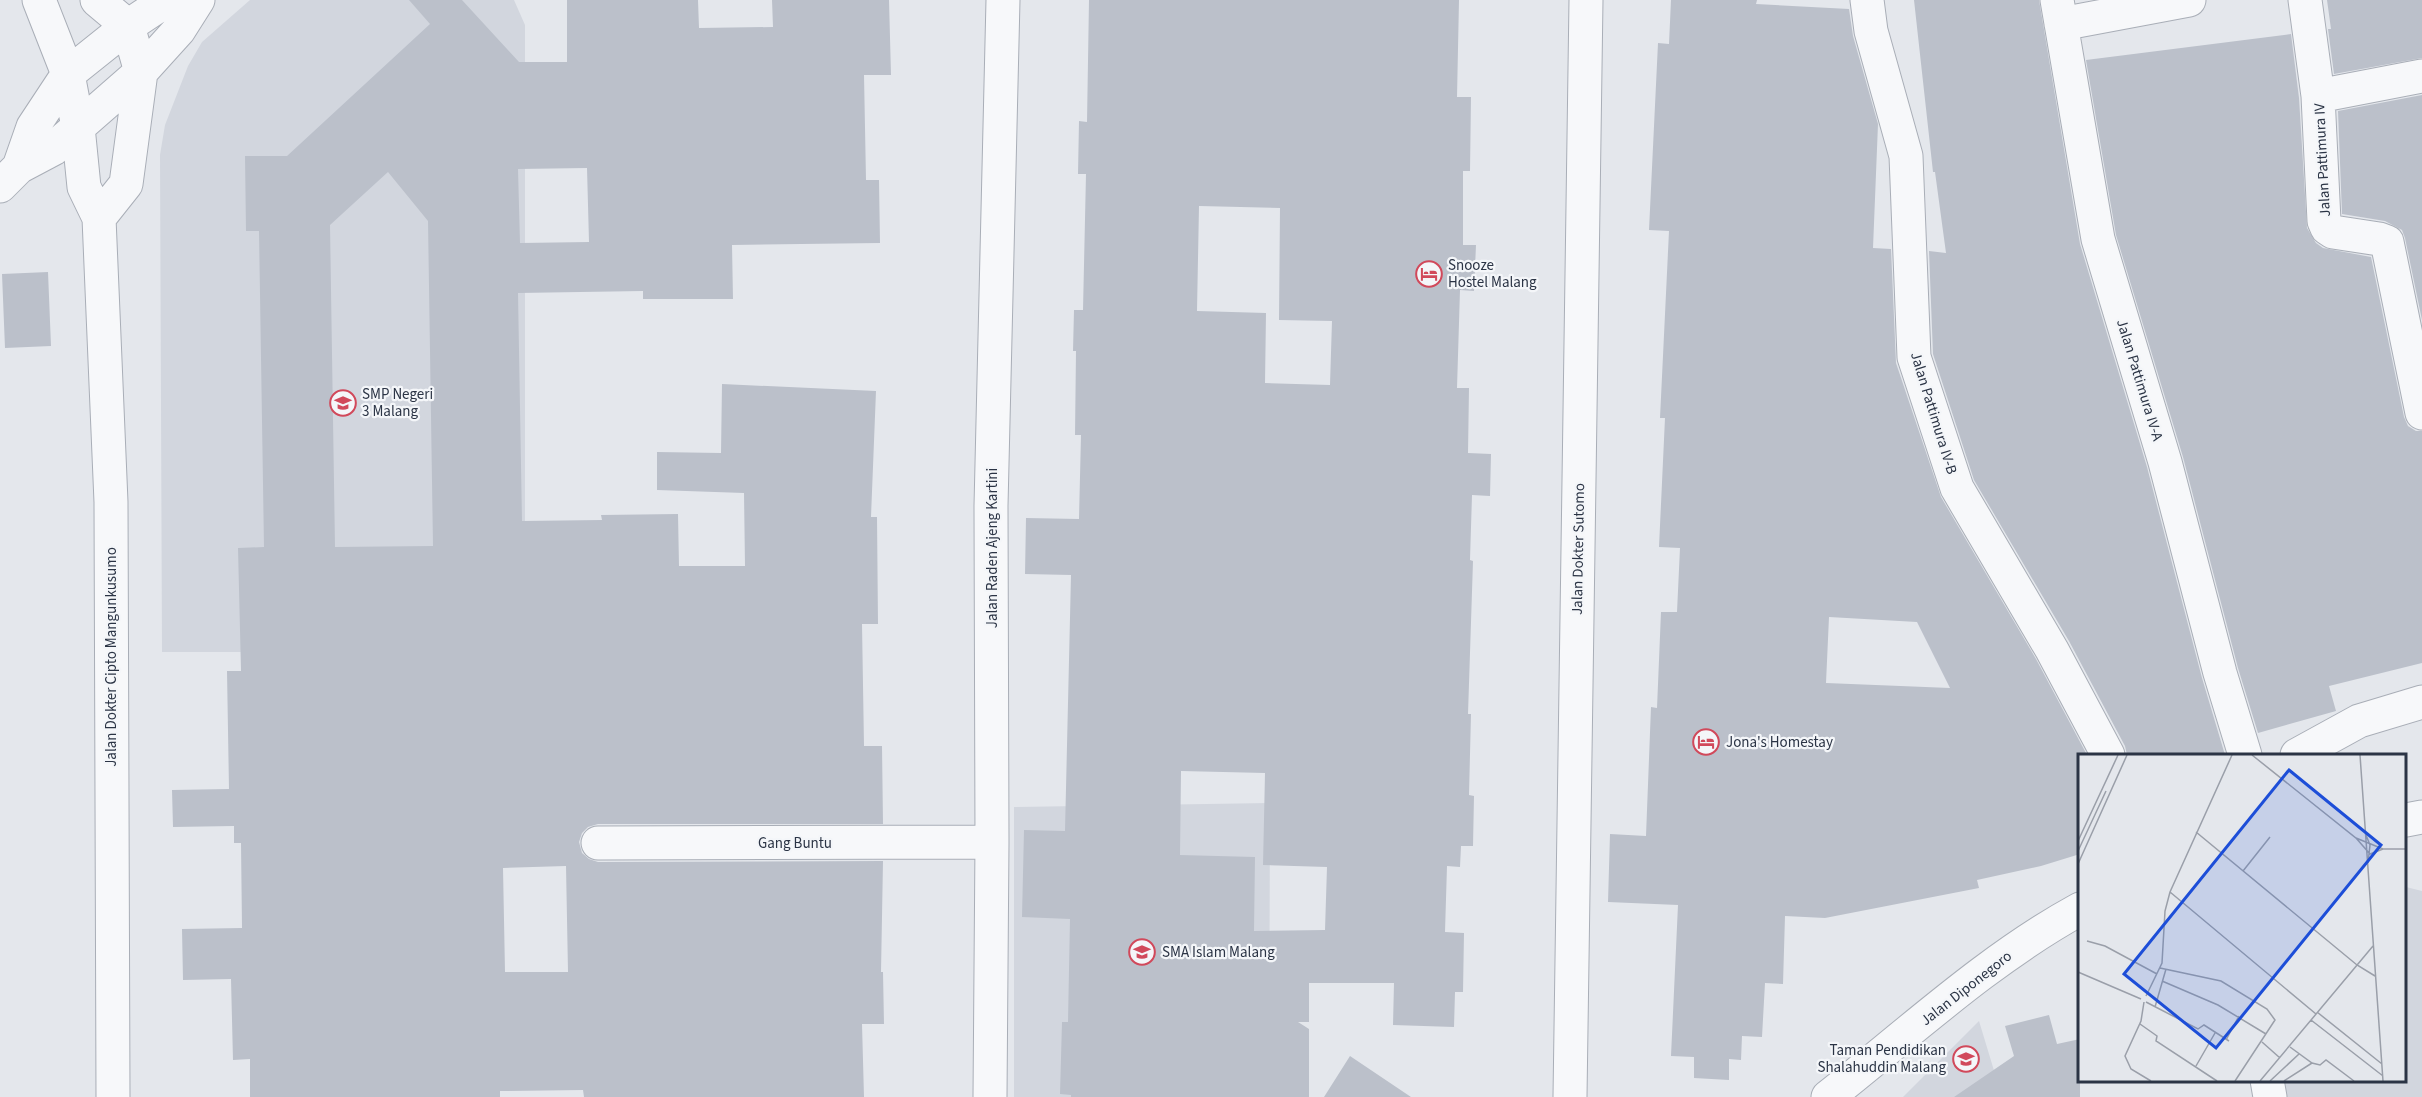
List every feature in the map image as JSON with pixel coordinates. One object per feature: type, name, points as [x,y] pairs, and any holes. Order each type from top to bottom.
[{"type":"street","name":"Jalan Dokter Cipto Mangunkusumo","points":[[39,0],[68,74],[78,127],[84,187],[99,218],[111,502],[113,1097]]},
{"type":"street","points":[[97,0],[128,26],[141,72],[126,184],[99,218]]},
{"type":"street","points":[[9,177],[33,127],[68,74],[128,26],[168,0]]},
{"type":"street","points":[[9,177],[53,149],[141,72],[179,30],[198,0]]},
{"type":"street","name":"Jalan Raden Ajeng Kartini","points":[[990,1097],[991,506],[1003,0]]},
{"type":"street","name":"Jalan Dokter Sutomo","points":[[1570,1097],[1586,0]]},
{"type":"street","name":"Jalan Pattimura IV-B","points":[[1867,0],[1872,31],[1906,156],[1914,357],[1957,488],[2052,650],[2107,754]]},
{"type":"street","points":[[2059,12],[2189,0]]},
{"type":"street","name":"Jalan Pattimura IV","points":[[2305,0],[2318,96],[2324,221],[2327,228],[2333,232],[2387,242],[2422,413]]},
{"type":"street","name":"Jalan Pattimura IV-A","points":[[2059,12],[2098,239],[2165,462],[2220,673],[2245,754]]},
{"type":"street","points":[[2318,96],[2422,76]]},
{"type":"street","points":[[2299,754],[2359,722],[2422,702]]},
{"type":"street","points":[[2407,820],[2422,818]]},
{"type":"street","name":"Gang Buntu","points":[[598,843],[992,842]]},
{"type":"street","name":"Jalan Diponegoro","points":[[1828,1097],[1984,971],[2056,922],[2078,910]]},
{"type":"street","points":[[2267,1082],[2270,1097]]},
{"type":"shaded area","name":"SMP Negeri 3 Malang","points":[[250,0],[514,0],[525,25],[525,652],[162,652],[160,155],[165,125],[188,66],[202,42]]},
{"type":"shaded area","name":"SMA Islam Malang","points":[[1270,803],[1269,1097],[1014,1097],[1014,807]]},
{"type":"shaded area","points":[[2407,887],[2422,891],[2422,1097],[2280,1097],[2278,1082],[2407,1082]]},
{"type":"shaded area","name":"Taman Pendidikan Shalahuddin Malang","points":[[1979,1021],[2002,1097],[1903,1097]]},
{"type":"building","points":[[409,0],[462,0],[519,62],[567,62],[567,0],[698,0],[699,28],[773,27],[772,0],[889,0],[891,75],[864,75],[866,180],[879,180],[880,243],[732,245],[733,299],[643,299],[643,291],[518,293],[522,521],[602,520],[601,515],[678,514],[679,566],[745,566],[744,493],[657,490],[657,452],[721,453],[722,384],[876,391],[871,517],[877,517],[878,624],[862,624],[864,746],[882,746],[883,824],[598,824],[588,827],[582,833],[579,842],[582,853],[598,862],[883,861],[881,972],[883,972],[884,1024],[862,1024],[864,1097],[584,1097],[583,1090],[500,1091],[500,1097],[250,1097],[250,1059],[233,1060],[231,979],[183,980],[182,929],[242,928],[241,843],[234,843],[234,826],[173,827],[172,790],[229,789],[227,671],[241,671],[238,548],[264,547],[259,231],[246,231],[245,156],[287,156],[430,24]],"holes":[[[587,168],[589,242],[520,243],[518,169]],[[388,172],[428,221],[433,546],[335,547],[330,225]],[[566,866],[568,972],[505,972],[503,868]]]},
{"type":"building","points":[[1089,0],[1459,0],[1457,97],[1471,97],[1470,171],[1463,171],[1463,245],[1476,245],[1474,291],[1460,290],[1457,388],[1469,388],[1468,453],[1491,454],[1490,496],[1472,495],[1470,560],[1473,561],[1468,714],[1471,714],[1469,795],[1474,796],[1473,846],[1461,846],[1460,867],[1447,866],[1445,932],[1464,933],[1463,992],[1455,992],[1454,1027],[1393,1025],[1394,983],[1309,983],[1309,1022],[1298,1022],[1309,1029],[1309,1097],[1071,1097],[1071,1095],[1060,1094],[1062,1022],[1068,1022],[1070,919],[1022,917],[1024,830],[1065,831],[1071,575],[1025,574],[1026,518],[1079,519],[1081,435],[1075,435],[1076,351],[1073,351],[1074,310],[1083,310],[1086,174],[1078,174],[1079,121],[1087,122]],"holes":[[[1199,206],[1280,208],[1279,320],[1332,321],[1330,385],[1265,383],[1266,313],[1197,311]],[[1181,771],[1265,773],[1263,865],[1327,867],[1325,930],[1254,931],[1255,857],[1180,855]]]},
{"type":"building","points":[[1671,0],[1757,0],[1756,4],[1849,9],[1853,36],[1878,124],[1873,248],[1891,249],[1896,363],[1941,497],[2036,659],[2086,754],[2078,754],[2078,855],[2041,866],[1977,880],[1979,888],[1825,918],[1785,916],[1783,984],[1765,983],[1762,1037],[1742,1036],[1741,1060],[1729,1059],[1729,1080],[1694,1078],[1694,1057],[1671,1056],[1678,905],[1608,902],[1610,834],[1646,836],[1651,707],[1657,708],[1661,612],[1677,612],[1680,548],[1659,547],[1665,418],[1660,418],[1669,231],[1649,230],[1658,43],[1669,44]],"holes":[[[1829,617],[1917,622],[1950,688],[1826,683]]]},
{"type":"building","points":[[1914,0],[2039,0],[2080,244],[2147,467],[2202,678],[2225,754],[2127,754],[2125,746],[2069,641],[1974,480],[1933,354],[1929,251],[1946,253],[1935,172],[1933,172]]},
{"type":"building","points":[[2327,0],[2422,0],[2422,58],[2334,74]]},
{"type":"building","points":[[2291,34],[2299,98],[2307,228],[2316,243],[2323,248],[2371,257],[2404,417],[2408,426],[2416,431],[2422,431],[2422,663],[2329,686],[2336,711],[2258,733],[2238,668],[2183,457],[2116,235],[2086,60]]},
{"type":"building","points":[[2422,95],[2422,320],[2402,230],[2385,221],[2342,214],[2338,111]]},
{"type":"building","points":[[48,272],[51,346],[5,348],[2,274]]},
{"type":"building","points":[[2049,1015],[2057,1044],[2078,1039],[2080,1097],[1954,1097],[2014,1056],[2005,1026]]},
{"type":"building","points":[[1350,1056],[1411,1097],[1324,1097]]},
{"type":"place","name":"Snooze Hostel Malang","points":[[1429,274]]},
{"type":"place","name":"SMP Negeri 3 Malang","points":[[343,403]]},
{"type":"place","name":"Jona's Homestay","points":[[1706,742]]},
{"type":"place","name":"SMA Islam Malang","points":[[1142,952]]},
{"type":"place","name":"Taman Pendidikan Shalahuddin Malang","points":[[1966,1059]]}]
